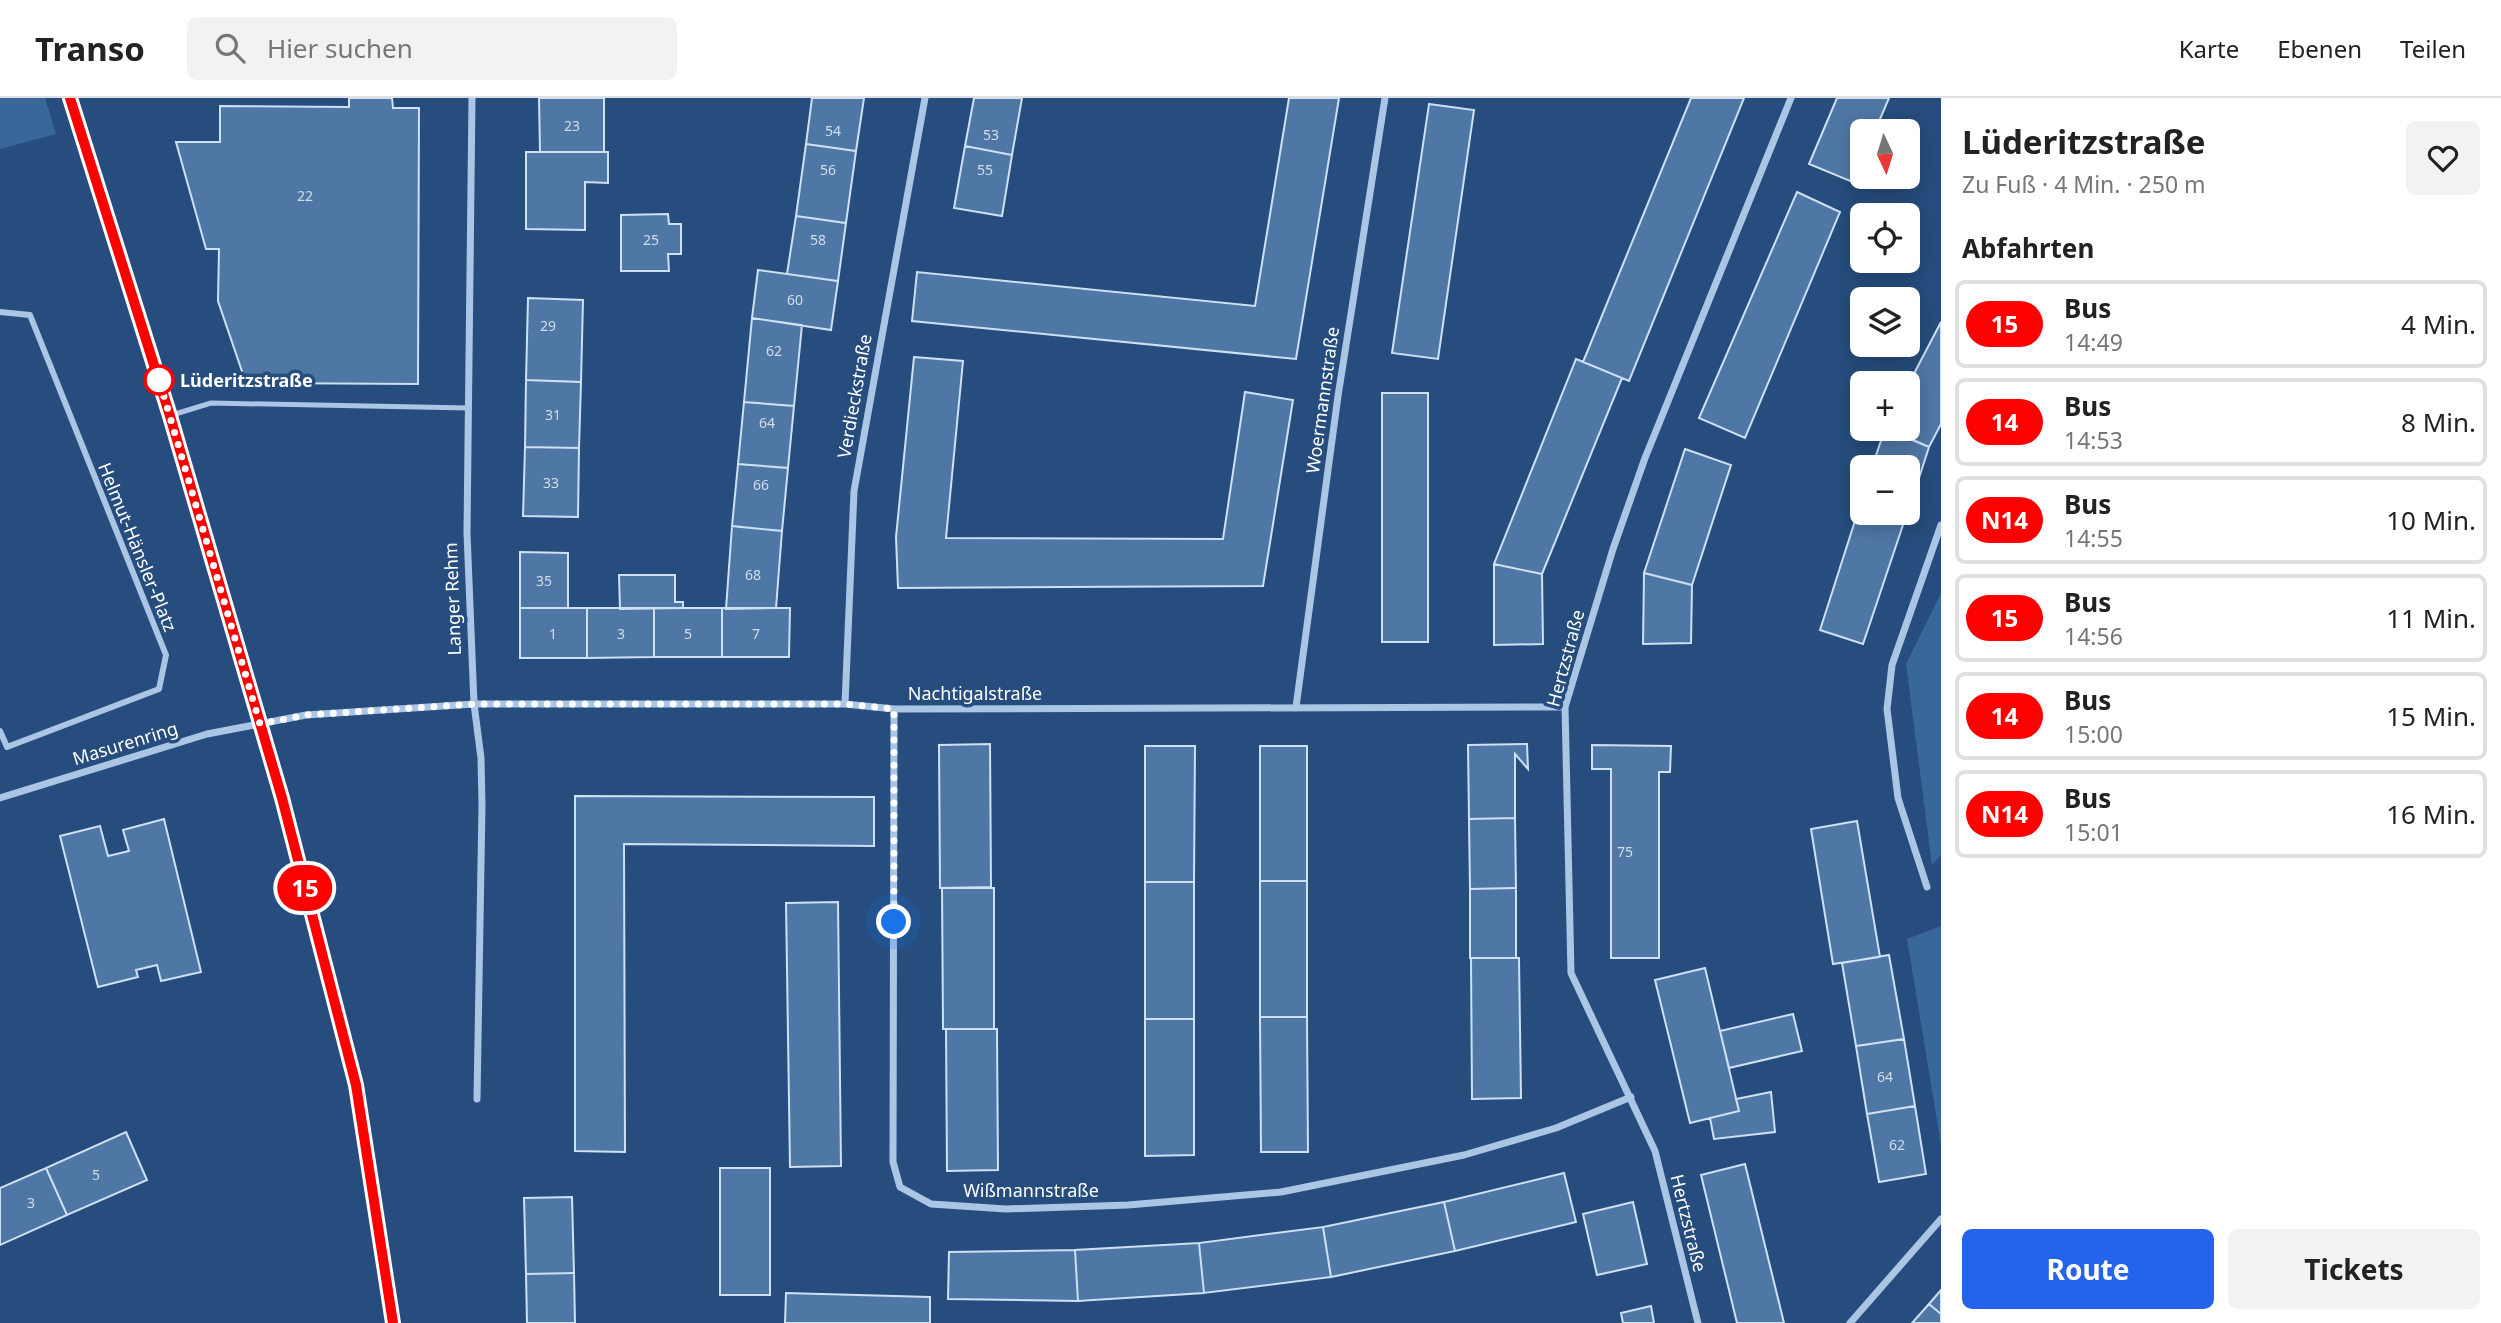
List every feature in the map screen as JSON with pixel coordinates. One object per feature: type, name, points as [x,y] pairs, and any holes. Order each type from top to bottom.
[{"type":"street","points":[[70,98],[170,416],[282,798],[356,1085],[393,1323]]},
{"type":"street","name":"Langer Rehm","points":[[472,98],[467,533],[474,704],[481,758],[482,805],[477,1099]]},
{"type":"street","name":"Verdieckstraße","points":[[845,704],[854,491],[925,98]]},
{"type":"street","name":"Woermannstraße","points":[[1296,708],[1338,396],[1385,98]]},
{"type":"street","name":"Hertzstraße","points":[[1698,1323],[1655,1151],[1571,973],[1565,707],[1613,549],[1645,458],[1791,98]]},
{"type":"street","name":"Helmut-Hänsler-Platz","points":[[0,312],[30,315],[166,655],[159,689],[7,747],[0,731]]},
{"type":"street","points":[[1927,887],[1898,798],[1887,709],[1892,665],[1941,525]]},
{"type":"street","name":"Nachtigalstraße","points":[[260,724],[306,715],[474,704],[845,704],[894,709],[1565,707]]},
{"type":"street","name":"Wißmannstraße","points":[[894,709],[893,1161],[901,1186],[931,1204],[1006,1209],[1128,1205],[1281,1192],[1464,1155],[1556,1128],[1631,1097]]},
{"type":"street","name":"Masurenring","points":[[0,798],[207,734],[260,724]]},
{"type":"street","points":[[1850,1323],[1941,1219]]},
{"type":"lane","points":[[170,416],[211,403],[468,408]]},
{"type":"shaded area","points":[[0,98],[45,98],[56,134],[0,149]]},
{"type":"shaded area","points":[[1941,593],[1941,855],[1932,865],[1906,664]]},
{"type":"shaded area","points":[[1941,926],[1941,1145],[1907,939]]},
{"type":"building","points":[[349,98],[392,98],[393,108],[419,108],[418,384],[246,383],[218,301],[219,249],[206,249],[176,142],[220,142],[220,106],[349,107]]},
{"type":"building","points":[[539,98],[604,98],[604,152],[540,152]]},
{"type":"building","points":[[812,98],[864,98],[856,151],[806,144]]},
{"type":"building","points":[[974,98],[1022,98],[1012,155],[965,146]]},
{"type":"building","points":[[1289,98],[1339,98],[1296,359],[912,321],[917,272],[1255,306]]},
{"type":"building","points":[[1691,98],[1744,98],[1629,381],[1583,362]]},
{"type":"building","points":[[1837,98],[1889,98],[1880,119],[1850,119],[1850,181],[1809,164]]},
{"type":"building","points":[[1429,104],[1474,110],[1438,359],[1392,353]]},
{"type":"building","points":[[806,144],[856,151],[846,223],[796,216]]},
{"type":"building","points":[[965,146],[1012,155],[1002,216],[954,208]]},
{"type":"building","points":[[526,152],[608,152],[608,183],[585,182],[585,230],[526,229]]},
{"type":"building","points":[[1797,192],[1840,212],[1745,438],[1699,418]]},
{"type":"building","points":[[668,214],[669,224],[681,224],[681,254],[668,254],[669,271],[621,271],[621,215]]},
{"type":"building","points":[[796,216],[846,223],[838,281],[787,274]]},
{"type":"building","points":[[758,270],[838,281],[831,330],[752,318]]},
{"type":"building","points":[[528,298],[583,300],[581,382],[526,380]]},
{"type":"building","points":[[752,318],[802,325],[794,406],[744,402]]},
{"type":"building","points":[[1941,322],[1941,424],[1929,447],[1916,441],[1920,441],[1920,371],[1915,371]]},
{"type":"building","points":[[914,357],[963,361],[946,538],[1223,539],[1245,392],[1293,400],[1263,586],[898,588],[896,537]]},
{"type":"building","points":[[1576,359],[1622,378],[1542,574],[1494,564]]},
{"type":"building","points":[[526,380],[581,382],[579,448],[525,447]]},
{"type":"building","points":[[1382,393],[1428,393],[1428,642],[1382,642]]},
{"type":"building","points":[[744,402],[794,406],[788,468],[738,464]]},
{"type":"building","points":[[1881,441],[1914,441],[1929,447],[1920,475],[1920,455],[1876,455]]},
{"type":"building","points":[[525,447],[579,448],[578,517],[523,516]]},
{"type":"building","points":[[1685,449],[1731,465],[1692,585],[1644,573]]},
{"type":"building","points":[[738,464],[788,468],[782,531],[732,526]]},
{"type":"building","points":[[1854,525],[1903,525],[1863,644],[1820,630]]},
{"type":"building","points":[[732,526],[782,531],[776,608],[726,609]]},
{"type":"building","points":[[520,552],[568,553],[568,608],[520,608]]},
{"type":"building","points":[[1494,564],[1542,574],[1543,644],[1494,645]]},
{"type":"building","points":[[1644,573],[1692,585],[1691,643],[1643,644]]},
{"type":"building","points":[[619,575],[675,575],[675,602],[683,602],[683,608],[620,609]]},
{"type":"building","points":[[520,608],[587,608],[587,658],[520,658]]},
{"type":"building","points":[[587,608],[654,608],[654,657],[587,658]]},
{"type":"building","points":[[654,608],[722,608],[722,657],[654,657]]},
{"type":"building","points":[[722,608],[790,608],[789,657],[722,657]]},
{"type":"building","points":[[990,744],[991,887],[940,888],[939,745]]},
{"type":"building","points":[[1527,744],[1528,769],[1515,754],[1515,818],[1469,819],[1468,745]]},
{"type":"building","points":[[1592,745],[1671,746],[1670,772],[1659,772],[1659,958],[1611,958],[1611,769],[1592,769]]},
{"type":"building","points":[[1145,746],[1195,746],[1194,882],[1145,882]]},
{"type":"building","points":[[1260,746],[1307,746],[1307,881],[1260,881]]},
{"type":"building","points":[[575,796],[874,797],[874,846],[624,844],[625,1152],[575,1151]]},
{"type":"building","points":[[1515,818],[1516,888],[1470,889],[1469,819]]},
{"type":"building","points":[[164,819],[201,972],[161,981],[157,965],[136,970],[138,977],[98,987],[60,836],[100,826],[108,856],[129,851],[123,830]]},
{"type":"building","points":[[1857,821],[1880,957],[1833,964],[1811,829]]},
{"type":"building","points":[[1260,881],[1307,881],[1307,1017],[1260,1017]]},
{"type":"building","points":[[1145,882],[1194,882],[1194,1019],[1145,1019]]},
{"type":"building","points":[[942,888],[994,888],[994,1029],[943,1029]]},
{"type":"building","points":[[1516,888],[1516,958],[1470,958],[1470,889]]},
{"type":"building","points":[[838,902],[841,1166],[790,1167],[786,903]]},
{"type":"building","points":[[1889,955],[1904,1039],[1856,1046],[1842,963]]},
{"type":"building","points":[[1471,958],[1519,958],[1521,1098],[1472,1099]]},
{"type":"building","points":[[1705,968],[1739,1111],[1690,1123],[1655,980]]},
{"type":"building","points":[[1793,1014],[1802,1051],[1729,1068],[1720,1031]]},
{"type":"building","points":[[1260,1017],[1307,1017],[1308,1152],[1261,1152]]},
{"type":"building","points":[[1145,1019],[1194,1019],[1194,1155],[1145,1156]]},
{"type":"building","points":[[946,1029],[997,1029],[998,1170],[947,1171]]},
{"type":"building","points":[[1904,1039],[1915,1106],[1867,1114],[1856,1046]]},
{"type":"building","points":[[1771,1092],[1775,1132],[1714,1139],[1710,1118],[1739,1111],[1736,1099]]},
{"type":"building","points":[[1915,1106],[1926,1174],[1879,1182],[1867,1114]]},
{"type":"building","points":[[126,1132],[147,1180],[67,1215],[46,1168]]},
{"type":"building","points":[[1745,1164],[1784,1323],[1737,1323],[1701,1175]]},
{"type":"building","points":[[46,1168],[67,1215],[0,1245],[0,1188]]},
{"type":"building","points":[[720,1168],[770,1168],[770,1295],[720,1295]]},
{"type":"building","points":[[1564,1173],[1576,1222],[1455,1251],[1444,1202]]},
{"type":"building","points":[[572,1197],[574,1273],[526,1274],[524,1198]]},
{"type":"building","points":[[1444,1202],[1455,1251],[1331,1277],[1323,1227]]},
{"type":"building","points":[[1633,1202],[1647,1264],[1597,1275],[1583,1214]]},
{"type":"building","points":[[1323,1227],[1331,1277],[1204,1293],[1199,1243]]},
{"type":"building","points":[[1199,1243],[1204,1293],[1078,1301],[1075,1250]]},
{"type":"building","points":[[1075,1250],[1078,1301],[948,1299],[949,1252]]},
{"type":"building","points":[[574,1273],[575,1323],[527,1323],[526,1274]]},
{"type":"building","points":[[1941,1290],[1941,1314],[1929,1304]]},
{"type":"building","points":[[786,1293],[930,1297],[930,1323],[785,1323]]},
{"type":"building","points":[[1929,1304],[1941,1314],[1941,1323],[1912,1323]]},
{"type":"building","points":[[1651,1306],[1654,1323],[1623,1323],[1621,1313]]},
{"type":"bus line","name":"15","points":[[70,98],[170,416],[282,798],[356,1085],[393,1323]]},
{"type":"place","name":"Lüderitzstraße","points":[[159,380]]},
{"type":"route","points":[[159,380],[158,376],[260,724],[306,715],[474,704],[845,704],[894,709],[894,922]]}]
